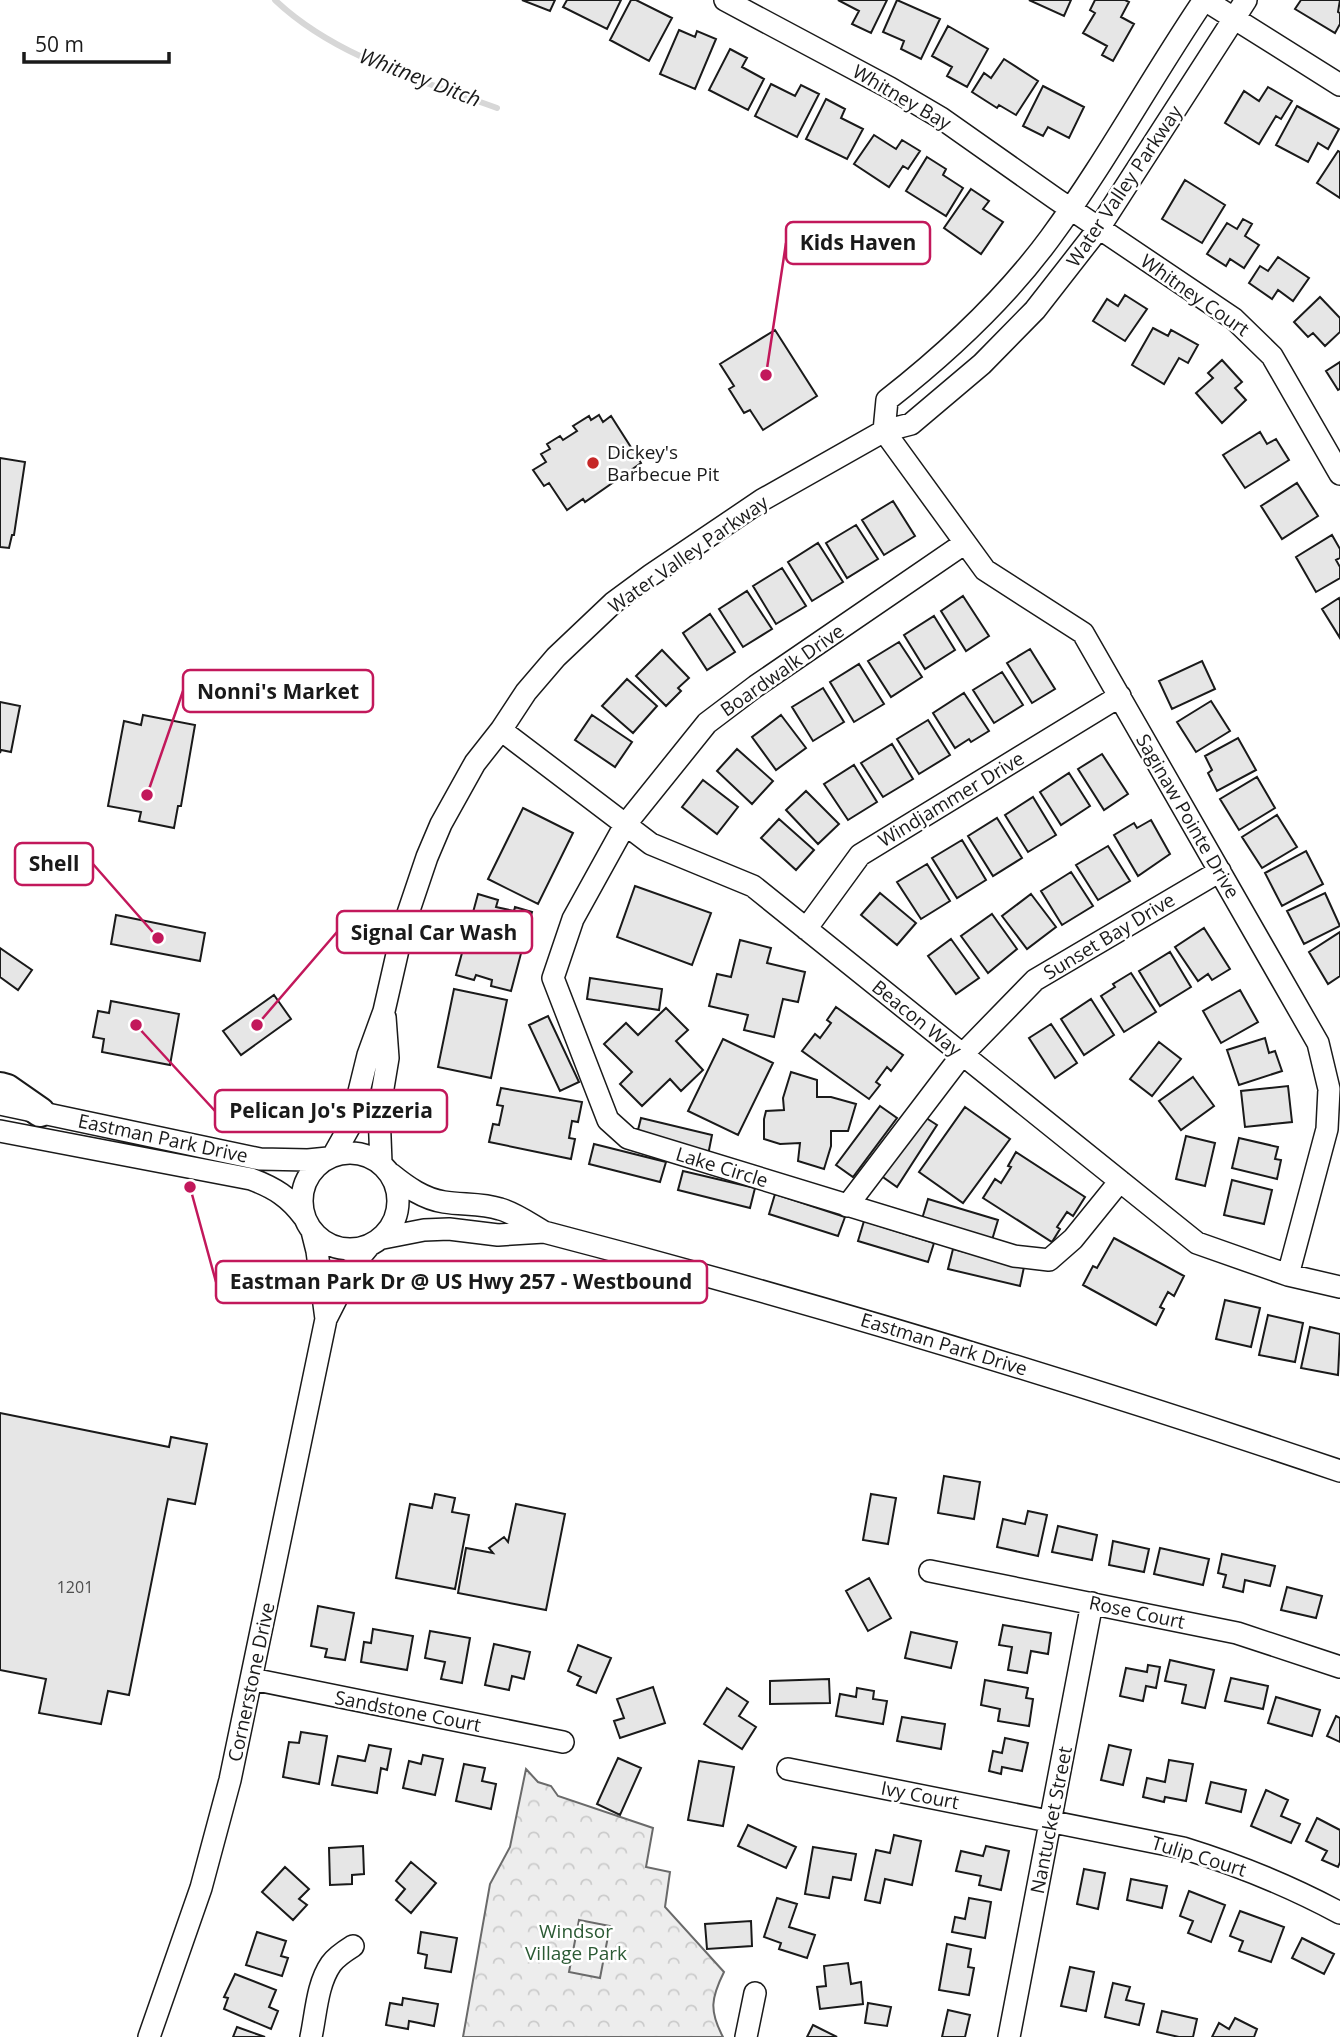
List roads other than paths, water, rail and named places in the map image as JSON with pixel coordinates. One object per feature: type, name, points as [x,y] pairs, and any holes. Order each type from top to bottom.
[{"type":"main road","points":[[0,1087],[8,1088],[40,1112]]},
{"type":"street","name":"Whitney Bay","points":[[725,0],[931,112],[1070,209]]},
{"type":"street","name":"Water Valley Parkway","points":[[884,431],[887,400],[950,348],[1048,241],[1205,0]]},
{"type":"street","points":[[1205,0],[1340,85]]},
{"type":"street","name":"Water Valley Parkway","points":[[330,1157],[351,1124],[368,1055],[384,1011],[403,928],[426,857],[475,763],[526,692],[556,657],[614,603],[651,575],[745,511],[884,431],[911,424],[982,364],[1035,310],[1099,228],[1246,0]]},
{"type":"street","name":"Whitney Court","points":[[1070,209],[1247,329],[1272,356],[1340,474]]},
{"type":"street","name":"Saginaw Pointe Drive","points":[[884,431],[985,570],[1083,633],[1318,1042],[1329,1089],[1327,1129],[1288,1275]]},
{"type":"street","name":"Boardwalk Drive","points":[[625,825],[707,723],[756,686],[965,543]]},
{"type":"street","name":"Windjammer Drive","points":[[806,929],[860,855],[1120,696]]},
{"type":"street","name":"Beacon Way","points":[[501,730],[651,844],[753,886],[1197,1243],[1288,1275],[1340,1287]]},
{"type":"street","name":"Lake Circle","points":[[625,825],[573,919],[553,978],[608,1119],[628,1138],[1014,1256],[1049,1261],[1073,1239],[1120,1181]]},
{"type":"street","name":"Sunset Bay Drive","points":[[847,1206],[962,1055],[1035,980],[1220,871]]},
{"type":"street","name":"Water Valley Parkway","points":[[384,1011],[388,1058],[379,1112],[386,1169]]},
{"type":"street","name":"Eastman Park Drive","points":[[0,1104],[260,1159],[308,1160],[330,1157]]},
{"type":"street","name":"Eastman Park Drive","points":[[0,1131],[251,1179],[275,1188],[293,1202],[308,1224]]},
{"type":"street","points":[[349,1153],[366,1155],[386,1169],[397,1187],[399,1201],[398,1215],[392,1228],[376,1242],[354,1250],[338,1249],[324,1242],[308,1224],[302,1203],[308,1177],[317,1166],[330,1157],[349,1153]]},
{"type":"street","name":"Eastman Park Drive","points":[[386,1169],[407,1187],[428,1198],[503,1209],[544,1232],[971,1351],[1142,1404],[1340,1471]]},
{"type":"street","name":"Cornerstone Drive","points":[[308,1224],[317,1251],[326,1319]]},
{"type":"street","name":"Eastman Park Drive","points":[[376,1242],[424,1230],[449,1229],[498,1235],[544,1232]]},
{"type":"street","name":"Cornerstone Drive","points":[[149,2037],[215,1840],[252,1679],[326,1319],[354,1264],[376,1242]]},
{"type":"street","name":"Rose Court","points":[[930,1571],[1237,1633],[1340,1667]]},
{"type":"street","name":"Nantucket Street","points":[[1010,2037],[1092,1603]]},
{"type":"street","name":"Sandstone Court","points":[[252,1679],[563,1742]]},
{"type":"street","name":"Ivy Court","points":[[788,1769],[1051,1821]]},
{"type":"street","name":"Tulip Court","points":[[1051,1821],[1158,1842],[1226,1861],[1340,1913]]},
{"type":"street","points":[[312,2037],[327,1971],[337,1958],[353,1946]]},
{"type":"street","points":[[746,2037],[755,1993]]},
{"type":"waterway","name":"Whitney Ditch","points":[[275,0],[299,20],[351,52],[409,77],[497,108]]},
{"type":"place","name":"Kids Haven","points":[[766,375]]},
{"type":"place","name":"Dickey's Barbecue Pit","points":[[593,463]]},
{"type":"place","name":"Nonni's Market","points":[[147,795]]},
{"type":"place","name":"Shell","points":[[158,938]]},
{"type":"place","name":"Pelican Jo's Pizzeria","points":[[136,1025]]},
{"type":"place","name":"Signal Car Wash","points":[[257,1025]]},
{"type":"place","name":"Eastman Park Dr @ US Hwy 257 - Westbound","points":[[190,1187]]},
{"type":"park label","name":"Windsor Village Park","points":[[576,1942]]}]
